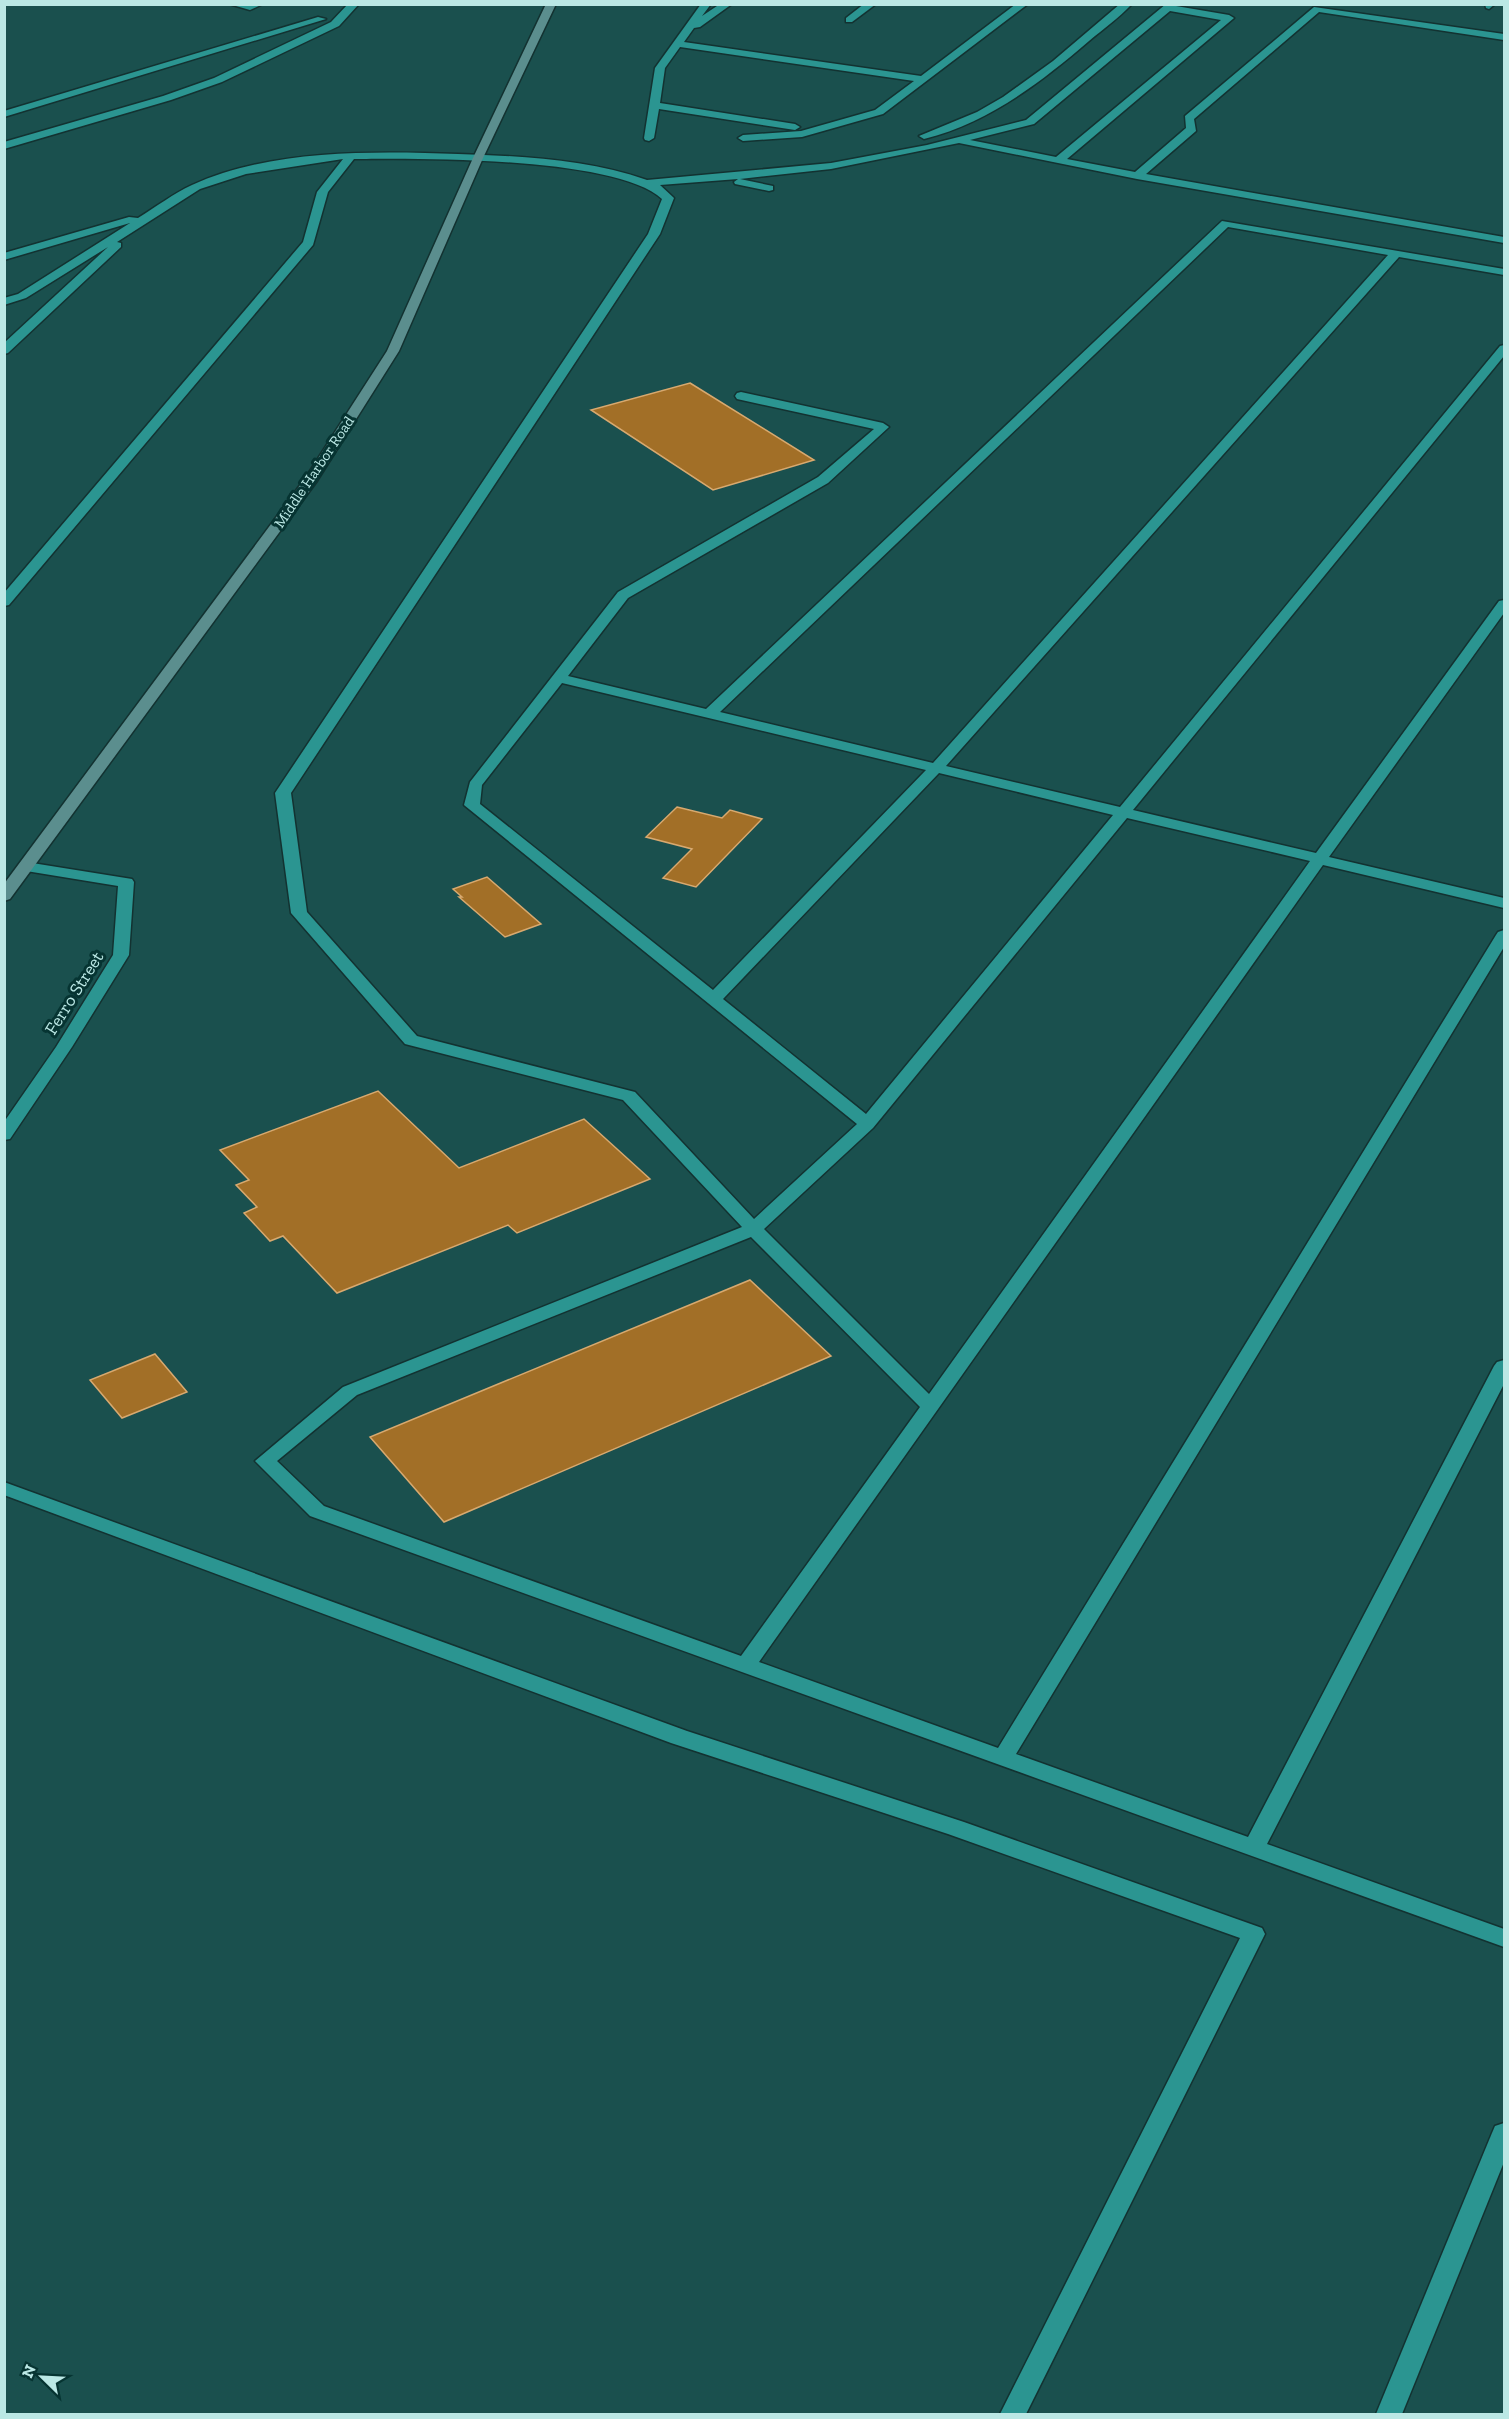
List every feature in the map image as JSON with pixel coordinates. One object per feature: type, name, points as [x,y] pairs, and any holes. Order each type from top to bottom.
[{"type":"main road","name":"Middle Harbor Road","points":[[4,896],[325,459],[393,351],[478,158],[550,4]]},
{"type":"street","points":[[234,4],[250,7],[258,4]]},
{"type":"street","points":[[4,114],[312,23],[354,4]]},
{"type":"street","points":[[4,146],[167,98],[218,80],[335,24],[354,4]]},
{"type":"street","points":[[649,138],[660,68],[706,4]]},
{"type":"street","points":[[690,29],[727,4]]},
{"type":"street","points":[[849,20],[871,4]]},
{"type":"street","points":[[744,138],[802,134],[879,112],[1023,4]]},
{"type":"street","points":[[858,149],[935,133],[964,124],[983,114],[1019,91],[1126,4]]},
{"type":"street","points":[[645,183],[831,166],[1030,122],[1171,6],[1229,18],[1059,160]]},
{"type":"street","points":[[1137,176],[1192,129],[1189,118],[1317,9],[1504,37]]},
{"type":"street","points":[[679,44],[921,79]]},
{"type":"street","points":[[654,105],[816,130]]},
{"type":"street","points":[[935,133],[956,140],[1137,176],[1504,240]]},
{"type":"street","points":[[4,602],[309,243],[323,192],[351,156]]},
{"type":"street","points":[[4,302],[22,296],[196,187],[244,171],[305,160],[351,156],[478,158],[554,164],[618,173],[655,186],[669,198],[654,234],[283,793],[299,913],[411,1040],[629,1096],[754,1229],[930,1406]]},
{"type":"street","points":[[645,183],[691,171],[814,156]]},
{"type":"street","points":[[715,177],[769,188]]},
{"type":"street","points":[[4,257],[152,213]]},
{"type":"street","points":[[4,350],[152,213]]},
{"type":"street","points":[[709,714],[1226,223],[1504,272]]},
{"type":"street","points":[[714,999],[936,768],[1396,253]]},
{"type":"street","points":[[1504,350],[867,1124],[754,1229],[350,1391],[265,1461],[317,1511],[1504,1938]]},
{"type":"street","points":[[741,396],[883,427],[822,480],[623,595],[475,785],[472,805],[867,1124]]},
{"type":"street","points":[[746,1665],[1319,859],[1504,603]]},
{"type":"street","points":[[559,678],[1504,903]]},
{"type":"street","name":"Ferro Street","points":[[4,1135],[64,1047],[121,955],[126,882],[26,867]]},
{"type":"street","points":[[1003,1758],[1504,936]]},
{"type":"street","points":[[1254,1848],[1504,1366]]},
{"type":"street","points":[[4,1488],[679,1737],[956,1828],[1254,1934],[1013,2415]]},
{"type":"street","points":[[1389,2415],[1504,2133]]},
{"type":"building","points":[[690,383],[814,460],[713,490],[591,410]]},
{"type":"building","points":[[677,807],[722,818],[730,810],[762,819],[696,887],[663,878],[692,849],[646,837]]},
{"type":"building","points":[[487,877],[541,924],[505,937],[459,897],[462,897],[453,889]]},
{"type":"building","points":[[378,1091],[459,1168],[584,1119],[650,1179],[517,1233],[508,1225],[337,1293],[283,1236],[270,1241],[244,1213],[257,1207],[236,1185],[249,1180],[220,1150]]},
{"type":"building","points":[[750,1280],[831,1356],[444,1522],[370,1437]]},
{"type":"building","points":[[155,1354],[187,1392],[122,1418],[90,1380]]}]
